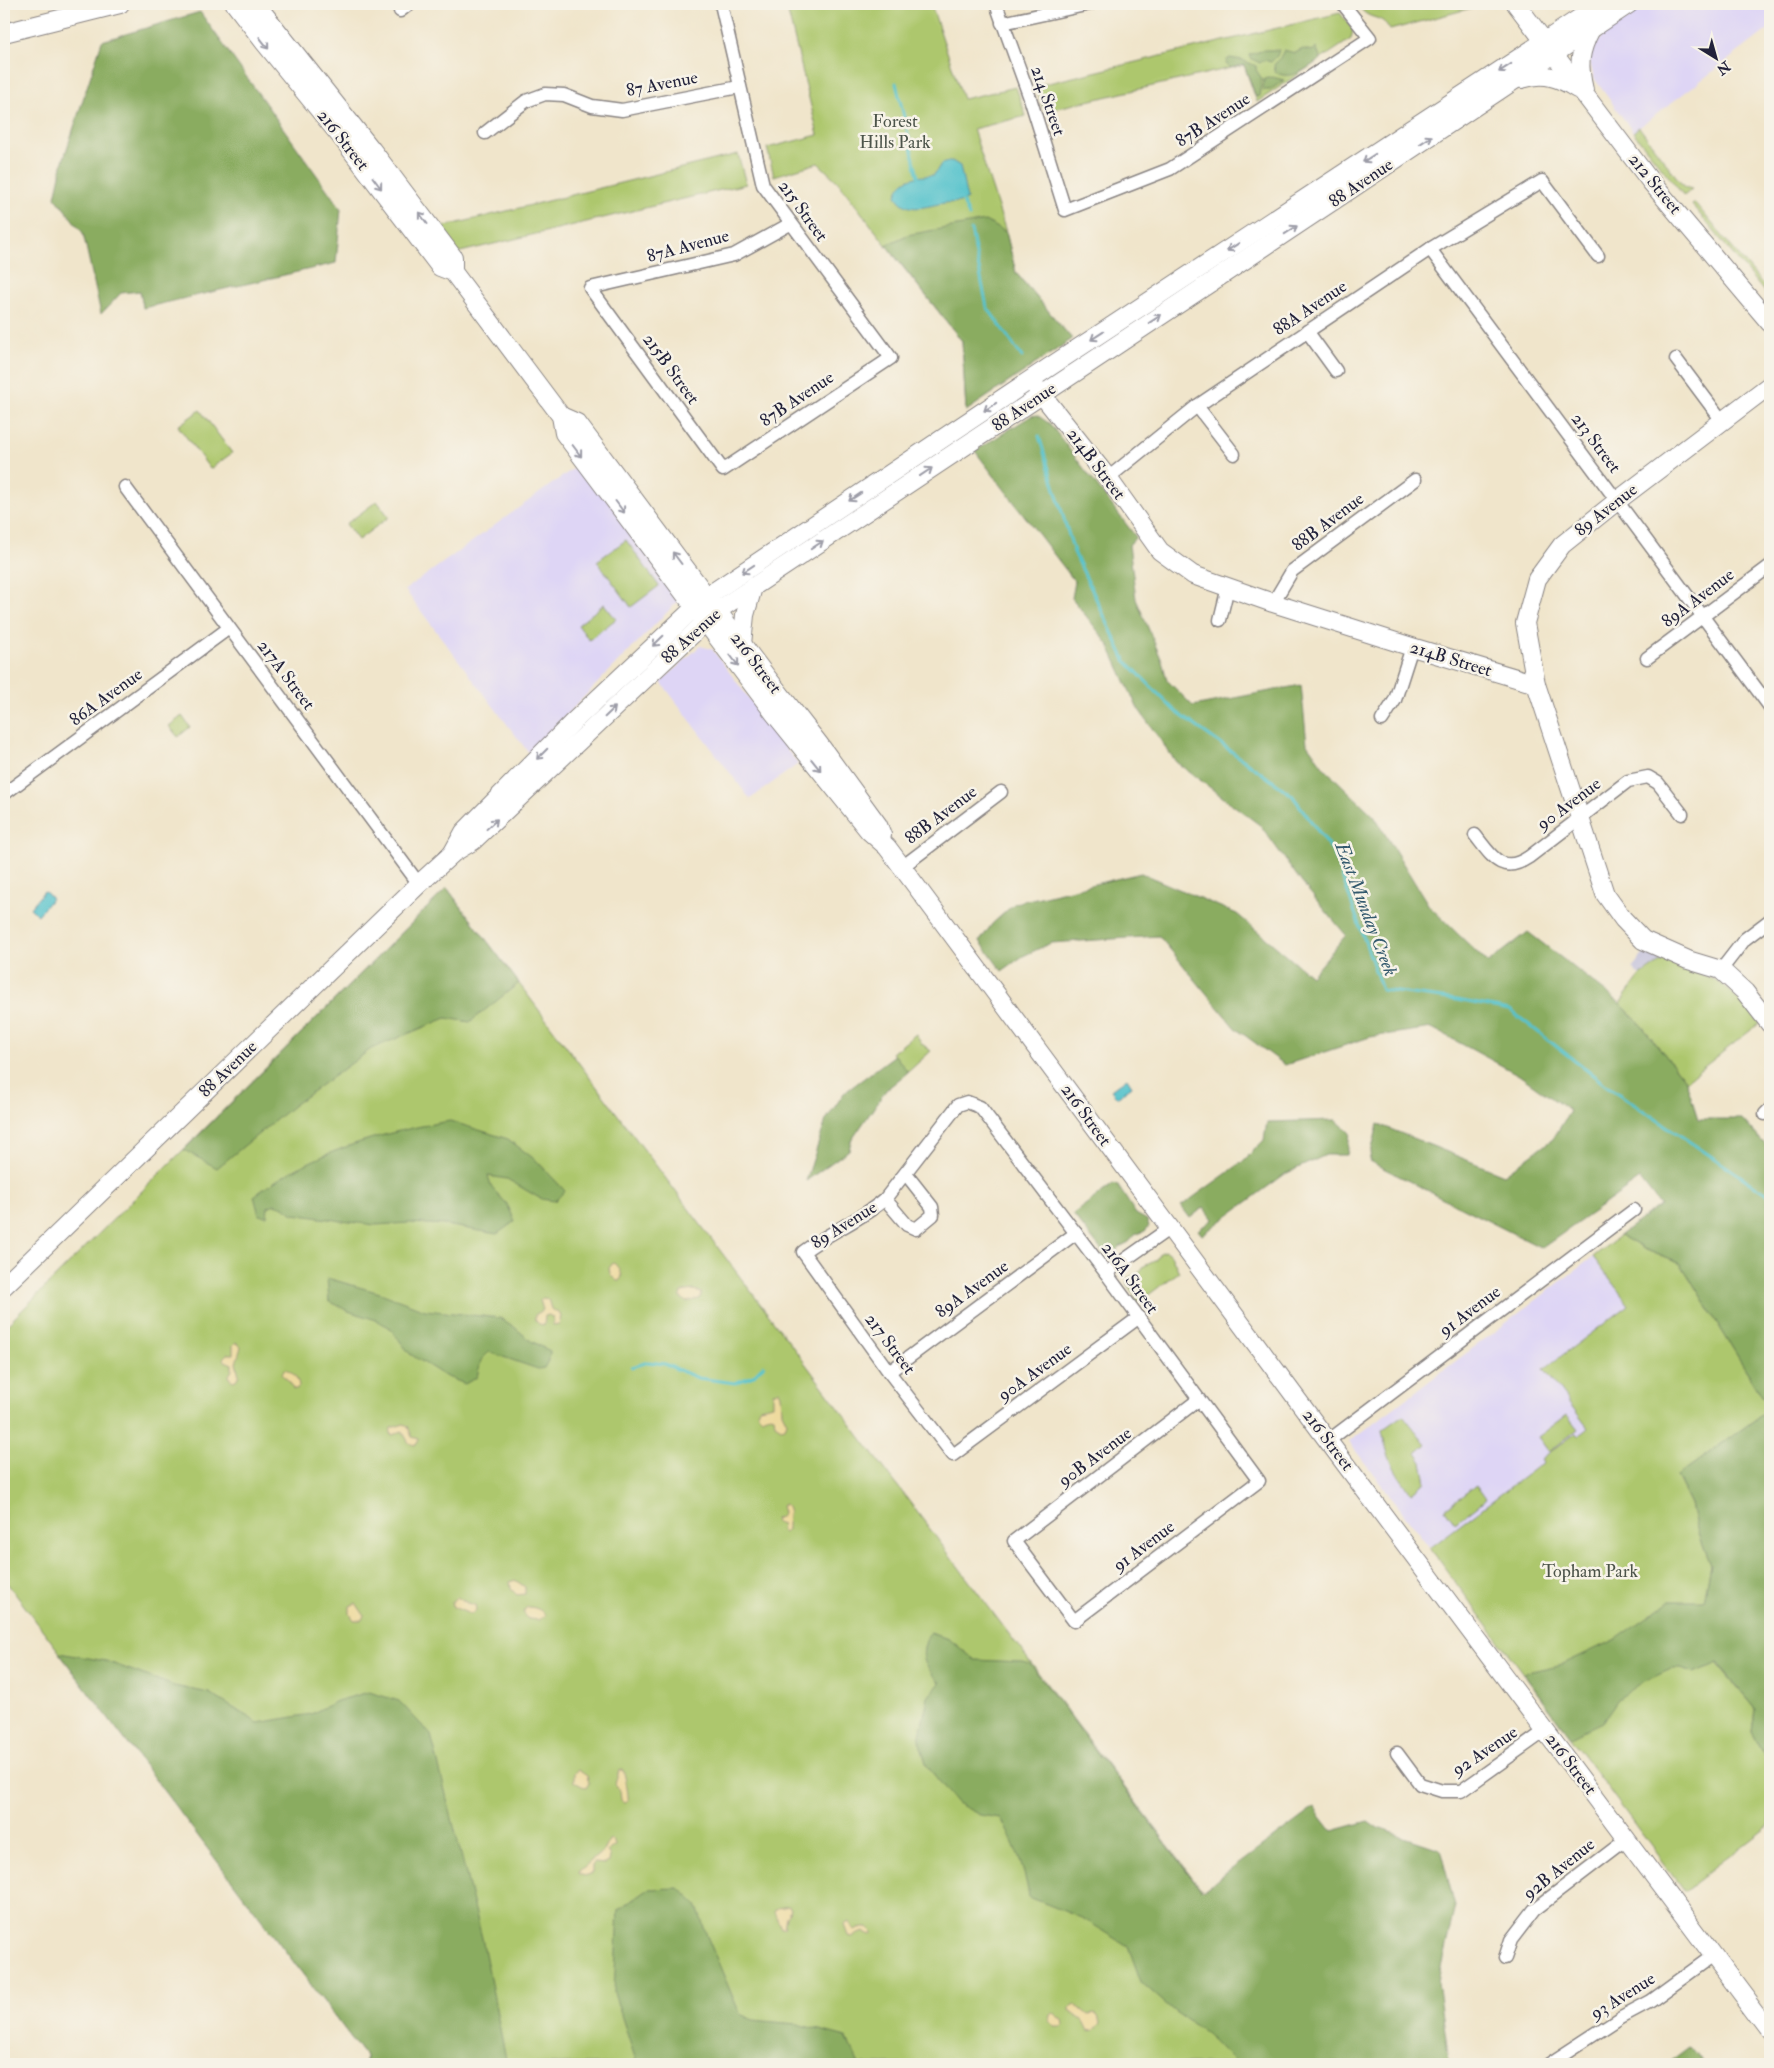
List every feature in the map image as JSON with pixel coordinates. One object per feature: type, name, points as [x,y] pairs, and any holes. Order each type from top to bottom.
[{"type":"main road","points":[[4,33],[120,4]]},
{"type":"main road","name":"216 Street","points":[[235,4],[342,138],[440,266],[453,272],[561,416],[577,423],[705,609],[774,714],[868,831],[888,848]]},
{"type":"main road","name":"216 Street","points":[[256,4],[372,150],[453,257],[453,272]]},
{"type":"main road","name":"212 Street","points":[[1516,4],[1651,182],[1770,323]]},
{"type":"main road","name":"88 Avenue","points":[[705,609],[753,587],[1513,81],[1601,4]]},
{"type":"main road","name":"88 Avenue","points":[[4,1286],[419,884],[453,853],[473,842],[705,609],[1031,380],[1550,48],[1591,29],[1629,4]]},
{"type":"main road","points":[[1584,93],[1579,70],[1584,42],[1591,29]]},
{"type":"main road","points":[[1513,81],[1534,75],[1547,75],[1562,79],[1584,93]]},
{"type":"main road","name":"214B Street","points":[[1031,380],[1108,478],[1160,551],[1193,575],[1272,603],[1536,684]]},
{"type":"main road","name":"89 Avenue","points":[[1536,684],[1525,623],[1537,579],[1562,545],[1770,385]]},
{"type":"main road","points":[[742,644],[745,614],[753,587]]},
{"type":"main road","name":"216 Street","points":[[705,609],[742,644],[819,744],[878,825],[888,848],[902,867],[1328,1441],[1770,2031]]},
{"type":"main road","points":[[1536,684],[1605,894],[1623,919],[1644,940],[1688,960],[1721,970],[1745,992],[1770,1024]]},
{"type":"street","name":"215 Street","points":[[721,4],[763,185],[891,358]]},
{"type":"street","name":"214 Street","points":[[996,4],[1030,98],[1065,210]]},
{"type":"street","points":[[1002,23],[1090,4]]},
{"type":"street","name":"87B Avenue","points":[[1065,210],[1170,169],[1370,38],[1343,4]]},
{"type":"street","name":"87 Avenue","points":[[485,134],[526,101],[545,94],[564,95],[592,106],[622,110],[739,87]]},
{"type":"street","name":"88A Avenue","points":[[1108,478],[1197,406],[1430,249],[1542,181],[1598,256]]},
{"type":"street","name":"87A Avenue","points":[[590,288],[734,255],[790,224]]},
{"type":"street","name":"213 Street","points":[[1430,249],[1770,707]]},
{"type":"street","name":"215B Street","points":[[590,288],[723,470]]},
{"type":"street","points":[[1307,331],[1336,371]]},
{"type":"street","name":"87B Avenue","points":[[723,470],[891,358]]},
{"type":"street","points":[[1676,359],[1722,422]]},
{"type":"street","points":[[1197,406],[1234,454]]},
{"type":"street","name":"88B Avenue","points":[[1272,603],[1292,571],[1415,480]]},
{"type":"street","name":"217A Street","points":[[125,487],[419,884]]},
{"type":"street","name":"89A Avenue","points":[[1647,658],[1770,566]]},
{"type":"street","points":[[1220,620],[1228,587]]},
{"type":"street","name":"86A Avenue","points":[[4,794],[229,628]]},
{"type":"street","points":[[1382,720],[1395,700],[1412,647]]},
{"type":"street","name":"90 Avenue","points":[[1475,835],[1493,857],[1504,864],[1511,865],[1529,857],[1628,781],[1648,777],[1658,783],[1682,814]]},
{"type":"street","name":"88B Avenue","points":[[902,867],[1001,792]]},
{"type":"street","points":[[1721,970],[1745,939],[1770,920]]},
{"type":"street","name":"89 Avenue","points":[[803,1252],[815,1242],[875,1208],[886,1199],[958,1105],[968,1102]]},
{"type":"street","name":"216A Street","points":[[968,1102],[980,1107],[1106,1273],[1259,1481]]},
{"type":"street","name":"89 Avenue","points":[[886,1199],[907,1226],[916,1229],[933,1215],[932,1207],[906,1174]]},
{"type":"street","name":"91 Avenue","points":[[1328,1441],[1634,1210]]},
{"type":"street","points":[[1106,1273],[1170,1228]]},
{"type":"street","name":"89A Avenue","points":[[889,1372],[1076,1234]]},
{"type":"street","name":"217 Street","points":[[803,1252],[809,1263],[889,1372],[953,1455]]},
{"type":"street","name":"90A Avenue","points":[[953,1455],[1138,1318]]},
{"type":"street","name":"90B Avenue","points":[[1074,1621],[1014,1541],[1198,1400]]},
{"type":"street","name":"91 Avenue","points":[[1074,1621],[1259,1481]]},
{"type":"street","name":"92 Avenue","points":[[1397,1753],[1420,1784],[1442,1791],[1461,1791],[1545,1731]]},
{"type":"street","name":"92B Avenue","points":[[1505,1958],[1511,1940],[1534,1910],[1627,1839]]},
{"type":"street","name":"93 Avenue","points":[[1550,2064],[1621,2017],[1651,2001],[1714,1955]]},
{"type":"shaded area","points":[[1650,4],[1770,4],[1770,28],[1633,132],[1594,78],[1589,59],[1592,49],[1603,35]]},
{"type":"shaded area","points":[[581,463],[680,599],[529,753],[405,590]]},
{"type":"shaded area","points":[[700,646],[712,649],[798,764],[750,799],[661,682]]},
{"type":"shaded area","points":[[1646,951],[1663,960],[1640,976],[1632,968]]},
{"type":"shaded area","points":[[1593,1257],[1629,1305],[1544,1369],[1588,1428],[1430,1548],[1349,1442]]},
{"type":"green space","name":"Forest Hills Park","points":[[786,4],[931,4],[963,99],[1016,87],[1026,116],[973,129],[1006,232],[1016,273],[1072,339],[966,411],[962,341],[838,182],[818,163],[774,176],[767,148],[818,135]]},
{"type":"green space","points":[[1376,4],[1486,4],[1390,30],[1383,21],[1368,15],[1360,8]]},
{"type":"green space","points":[[200,12],[341,209],[336,263],[143,308],[140,291],[121,293],[101,314],[83,233],[55,197],[63,161],[102,41]]},
{"type":"green space","points":[[1340,13],[1353,30],[1351,39],[1257,102],[1244,65],[1044,111],[1036,86]]},
{"type":"green space","points":[[1316,48],[1321,59],[1300,72],[1281,75],[1275,72],[1274,65],[1284,50],[1295,53],[1303,49],[1312,51]]},
{"type":"green space","points":[[1264,50],[1279,50],[1277,56],[1271,62],[1264,60],[1260,63],[1250,58],[1249,55]]},
{"type":"green space","points":[[1230,58],[1242,60],[1256,66],[1256,70],[1262,79],[1259,96],[1256,97],[1244,65],[1230,68],[1226,64]]},
{"type":"green space","points":[[1272,77],[1284,80],[1270,90],[1263,90],[1264,79]]},
{"type":"green space","points":[[1639,127],[1684,187],[1692,189],[1684,196],[1633,132]]},
{"type":"green space","points":[[738,154],[746,184],[456,253],[438,228]]},
{"type":"green space","points":[[1695,203],[1770,293],[1770,299],[1692,205]]},
{"type":"green space","points":[[985,221],[1006,232],[1016,273],[1072,339],[966,411],[962,341],[886,245],[907,235]]},
{"type":"green space","points":[[200,410],[232,453],[210,469],[178,426]]},
{"type":"green space","points":[[1037,415],[1050,424],[1136,537],[1129,545],[1136,599],[1162,661],[1167,680],[1193,706],[1301,685],[1307,744],[1325,769],[1374,816],[1429,906],[1488,963],[1528,932],[1620,1003],[1641,1025],[1686,1081],[1698,1119],[1742,1119],[1770,1150],[1770,1409],[1681,1264],[1644,1249],[1620,1235],[1660,1205],[1640,1179],[1542,1248],[1369,1161],[1378,1124],[1504,1175],[1553,1139],[1570,1111],[1519,1075],[1432,1028],[1370,1037],[1285,1065],[1235,1028],[1159,936],[1051,943],[1023,956],[1002,971],[980,941],[992,924],[1015,903],[1141,873],[1237,914],[1311,976],[1346,935],[1302,883],[1261,826],[1176,762],[1137,707],[1108,644],[1072,598],[1075,582],[975,451],[1031,416]]},
{"type":"green space","points":[[377,501],[389,517],[358,540],[346,524]]},
{"type":"green space","points":[[626,540],[659,586],[631,607],[597,561]]},
{"type":"green space","points":[[604,604],[616,619],[589,640],[578,625]]},
{"type":"green space","points":[[182,716],[190,727],[178,737],[169,726]]},
{"type":"green space","points":[[447,888],[1333,2064],[365,2064],[365,2056],[4,1579],[4,1328]]},
{"type":"green space","points":[[447,888],[519,983],[470,1022],[446,1018],[371,1049],[294,1105],[217,1168],[184,1150]]},
{"type":"green space","points":[[1663,960],[1713,979],[1730,991],[1760,1023],[1686,1081],[1641,1025],[1620,1003],[1640,976]]},
{"type":"green space","points":[[916,1034],[922,1044],[931,1051],[908,1072],[892,1053]]},
{"type":"green space","points":[[895,1055],[908,1072],[886,1090],[851,1141],[849,1150],[806,1181],[826,1120],[844,1093]]},
{"type":"green space","points":[[1336,1120],[1350,1133],[1347,1155],[1326,1155],[1285,1174],[1202,1235],[1198,1230],[1213,1219],[1204,1207],[1190,1218],[1181,1206],[1241,1163],[1264,1140],[1267,1122]]},
{"type":"green space","points":[[450,1121],[508,1139],[537,1161],[565,1191],[555,1201],[541,1199],[507,1179],[488,1176],[492,1188],[507,1204],[515,1221],[497,1234],[446,1225],[409,1223],[375,1225],[342,1221],[293,1214],[284,1207],[275,1204],[268,1207],[267,1216],[259,1215],[254,1196],[276,1181],[322,1156],[372,1138]]},
{"type":"green space","points":[[1113,1184],[1118,1186],[1136,1214],[1147,1220],[1149,1226],[1145,1231],[1135,1235],[1129,1242],[1121,1246],[1112,1256],[1105,1255],[1073,1214]]},
{"type":"green space","name":"Topham Park","points":[[1620,1235],[1644,1249],[1681,1264],[1770,1409],[1677,1476],[1691,1504],[1696,1526],[1711,1565],[1700,1624],[1716,1663],[1755,1709],[1752,1732],[1763,1751],[1770,1769],[1770,1825],[1684,1891],[1430,1548],[1543,1462],[1541,1459],[1576,1433],[1578,1436],[1588,1428],[1544,1369],[1629,1305],[1593,1257]]},
{"type":"green space","points":[[1165,1251],[1171,1255],[1179,1272],[1139,1302],[1127,1284],[1127,1278],[1139,1273],[1144,1266],[1155,1261],[1160,1253]]},
{"type":"green space","points":[[327,1278],[380,1293],[425,1310],[500,1318],[531,1341],[550,1351],[549,1359],[544,1368],[538,1369],[489,1352],[481,1360],[477,1377],[465,1384],[445,1376],[410,1354],[389,1327],[376,1320],[348,1311],[329,1301]]},
{"type":"green space","points":[[1770,1409],[1770,1769],[1763,1751],[1752,1732],[1755,1709],[1717,1663],[1694,1673],[1681,1669],[1671,1669],[1643,1682],[1618,1699],[1602,1722],[1570,1737],[1523,1673],[1563,1664],[1618,1638],[1670,1601],[1704,1601],[1711,1565],[1696,1526],[1691,1504],[1677,1476]]},
{"type":"green space","points":[[1403,1415],[1426,1444],[1416,1453],[1422,1462],[1426,1482],[1411,1493],[1392,1463],[1382,1430]]},
{"type":"green space","points":[[1567,1415],[1578,1429],[1549,1452],[1538,1437]]},
{"type":"green space","points":[[1476,1485],[1486,1499],[1455,1523],[1445,1509]]},
{"type":"green space","points":[[929,1633],[949,1639],[975,1660],[1030,1664],[1202,1891],[1314,1808],[1332,1831],[1368,1821],[1378,1828],[1440,1849],[1455,1906],[1438,1981],[1449,2060],[1445,2064],[1236,2064],[1206,2033],[1175,2012],[1141,1982],[1128,1946],[1084,1919],[1029,1897],[1025,1876],[1018,1856],[1001,1818],[980,1815],[957,1803],[927,1766],[919,1740],[928,1697],[940,1683],[924,1661],[924,1649]]},
{"type":"green space","points":[[59,1653],[106,1661],[174,1686],[209,1693],[258,1723],[311,1714],[337,1701],[369,1692],[399,1701],[431,1735],[482,1938],[507,2064],[365,2064],[365,2056]]},
{"type":"green space","points":[[679,1888],[696,1904],[707,1936],[740,2014],[753,2020],[797,2024],[846,2037],[859,2064],[637,2064],[614,1993],[618,1910],[648,1889]]},
{"type":"green space","points":[[1690,2046],[1705,2064],[1666,2064]]},
{"type":"sand","points":[[613,1263],[621,1273],[622,1277],[619,1281],[610,1274],[609,1268]]},
{"type":"sand","points":[[694,1290],[701,1292],[699,1299],[686,1302],[680,1297],[681,1292]]},
{"type":"sand","points":[[543,1298],[548,1299],[551,1309],[561,1316],[559,1324],[553,1325],[553,1318],[549,1315],[545,1316],[544,1325],[539,1324],[535,1320],[535,1315],[543,1310],[540,1300]]},
{"type":"sand","points":[[236,1342],[241,1347],[236,1363],[239,1375],[233,1381],[228,1377],[232,1370],[232,1364],[223,1358],[227,1354],[233,1354],[233,1345]]},
{"type":"sand","points":[[284,1369],[290,1371],[296,1378],[299,1384],[297,1389],[293,1389],[290,1382],[282,1375]]},
{"type":"sand","points":[[779,1390],[782,1412],[787,1422],[785,1427],[781,1428],[775,1424],[774,1416],[770,1415],[762,1418],[757,1413],[759,1408],[773,1405],[773,1393]]},
{"type":"sand","points":[[404,1424],[408,1426],[412,1437],[419,1439],[417,1444],[409,1443],[402,1431],[393,1435],[390,1434],[391,1428]]},
{"type":"sand","points":[[785,1504],[788,1512],[787,1530],[784,1533],[781,1530],[782,1524],[776,1522],[775,1519],[782,1516],[781,1506]]},
{"type":"sand","points":[[515,1580],[525,1587],[525,1594],[517,1595],[511,1589],[510,1582]]},
{"type":"sand","points":[[457,1597],[475,1605],[476,1610],[474,1613],[470,1614],[453,1607],[452,1601]]},
{"type":"sand","points":[[356,1603],[364,1615],[362,1620],[354,1620],[350,1614],[350,1606]]},
{"type":"sand","points":[[527,1607],[538,1609],[545,1616],[538,1620],[528,1619],[523,1612]]},
{"type":"sand","points":[[578,1770],[587,1776],[589,1783],[586,1788],[574,1782],[574,1773]]},
{"type":"sand","points":[[623,1770],[628,1798],[624,1802],[621,1800],[620,1791],[615,1784],[619,1771]]},
{"type":"sand","points":[[613,1839],[615,1846],[607,1851],[610,1856],[609,1862],[605,1864],[594,1863],[592,1873],[584,1876],[580,1874],[579,1871],[603,1851],[609,1840]]},
{"type":"sand","points":[[789,1906],[791,1909],[786,1916],[784,1928],[781,1928],[774,1912],[777,1908]]},
{"type":"sand","points":[[849,1922],[854,1930],[868,1927],[873,1932],[871,1935],[863,1932],[852,1937],[848,1936],[844,1925]]},
{"type":"sand","points":[[1076,2005],[1088,2015],[1095,2014],[1098,2016],[1100,2023],[1094,2030],[1088,2031],[1083,2021],[1070,2011],[1070,2008]]},
{"type":"sand","points":[[1054,2013],[1063,2020],[1064,2025],[1062,2027],[1055,2027],[1049,2021],[1050,2014]]},
{"type":"water","points":[[952,161],[960,166],[967,199],[964,201],[917,208],[906,206],[896,196],[898,189],[905,181],[915,177],[934,175],[941,164]]},
{"type":"water","points":[[44,891],[52,898],[38,915],[30,908]]},
{"type":"water","points":[[1127,1078],[1132,1086],[1117,1097],[1111,1090]]},
{"type":"waterway","points":[[896,83],[918,177]]},
{"type":"waterway","points":[[963,202],[969,216]]},
{"type":"waterway","points":[[971,230],[987,307],[1022,357]]},
{"type":"waterway","name":"East Munday Creek","points":[[1039,436],[1074,552],[1125,660],[1175,711],[1292,795],[1334,853],[1382,990],[1457,1000],[1510,1010],[1607,1086],[1770,1196]]},
{"type":"waterway","points":[[632,1367],[648,1362],[665,1364],[698,1378],[735,1383],[753,1376],[764,1365]]}]
